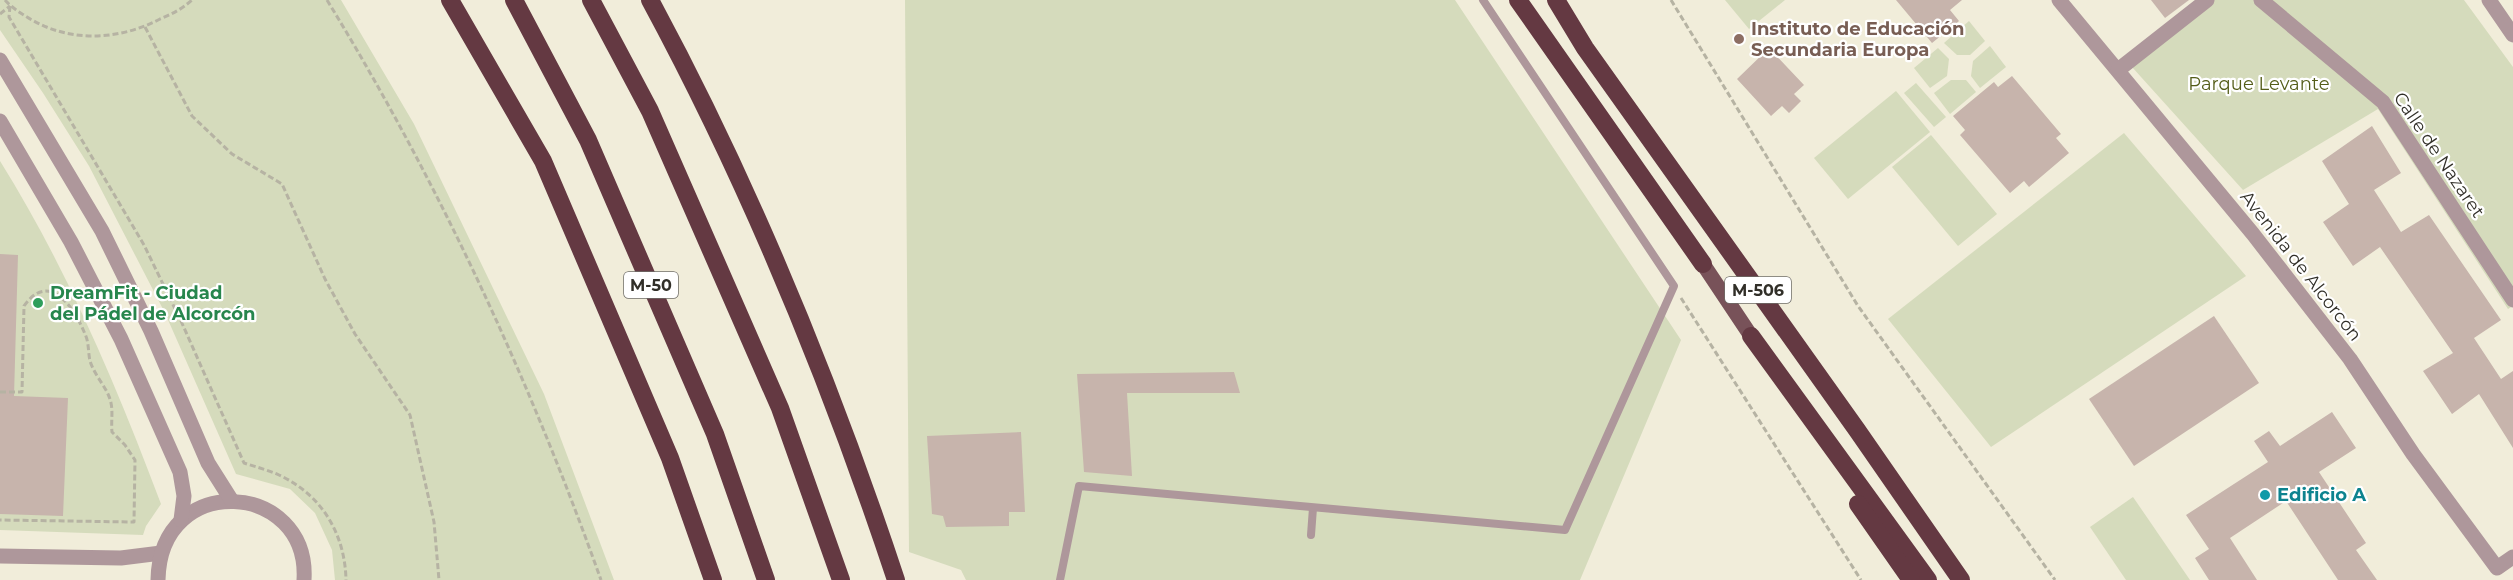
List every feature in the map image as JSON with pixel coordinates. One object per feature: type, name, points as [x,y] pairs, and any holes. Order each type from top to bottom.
[{"type":"highway","points":[[450,0],[543,161],[670,458],[713,580]]},
{"type":"highway","name":"M-50","points":[[514,0],[588,140],[715,434],[766,580]]},
{"type":"highway","points":[[591,0],[650,111],[780,408],[841,580]]},
{"type":"highway","points":[[650,0],[698,89],[766,240],[829,391],[896,580]]},
{"type":"highway","name":"M-506","points":[[1518,0],[1703,264]]},
{"type":"highway","name":"M-506","points":[[1556,0],[1585,48],[1961,580]]},
{"type":"highway","name":"M-506","points":[[1751,336],[1802,425],[1911,580]]},
{"type":"highway","name":"M-506","points":[[1751,336],[1928,580]]},
{"type":"highway","points":[[1857,430],[1974,580]]},
{"type":"main road","name":"M-506","points":[[1703,264],[1751,336]]},
{"type":"street","name":"Avenida de Alcorcón","points":[[2059,0],[2253,234],[2350,359],[2413,454],[2497,568],[2513,557]]},
{"type":"street","points":[[2118,70],[2207,0]]},
{"type":"street","name":"Calle de Nazaret","points":[[2261,0],[2383,102],[2513,300]]},
{"type":"street","points":[[2489,0],[2513,35]]},
{"type":"street","points":[[0,60],[102,231],[152,331],[208,463],[232,501]]},
{"type":"street","points":[[0,121],[71,242],[121,339],[180,472],[184,496],[181,520]]},
{"type":"street","points":[[158,580],[161,554],[169,534],[181,520],[198,508],[222,501],[232,501],[256,505],[271,512],[284,522],[302,553],[304,580]]},
{"type":"street","points":[[0,556],[121,558],[161,554]]},
{"type":"lane","points":[[1060,580],[1079,486],[1565,530],[1674,286],[1483,0]]},
{"type":"lane","points":[[1311,535],[1312,507]]},
{"type":"path","points":[[5,0],[10,6],[40,25],[85,37],[128,33],[184,8],[192,0]]},
{"type":"path","points":[[327,0],[372,73],[454,230],[529,390],[601,580]]},
{"type":"path","points":[[1671,0],[1858,306],[2055,580]]},
{"type":"path","points":[[0,14],[10,6]]},
{"type":"path","points":[[10,6],[9,17],[144,245],[181,321],[244,463],[279,475],[301,488],[330,517],[345,562],[346,580]]},
{"type":"path","points":[[145,27],[192,116],[232,154],[282,184],[325,279],[350,325],[410,415],[434,522],[439,580]]},
{"type":"path","points":[[1674,286],[1861,580]]},
{"type":"path","points":[[0,392],[22,392],[24,306],[32,294],[45,290],[61,295],[86,336],[90,362],[112,405],[112,432],[125,444],[135,460],[134,522],[0,520]]},
{"type":"green space","points":[[0,0],[341,0],[414,124],[544,394],[614,580],[335,580],[332,550],[315,513],[290,489],[236,474],[165,313],[89,166],[0,30]]},
{"type":"green space","points":[[905,0],[1455,0],[1681,340],[1580,580],[966,580],[961,570],[909,552]]},
{"type":"green space","points":[[1725,0],[1785,0],[1749,29]]},
{"type":"green space","name":"Parque Levante","points":[[2214,0],[2464,0],[2513,67],[2513,306],[2508,309],[2378,109],[2243,190],[2132,67]]},
{"type":"green space","points":[[1969,21],[1985,41],[1970,55],[1957,55],[1944,43]]},
{"type":"green space","points":[[1990,46],[2006,67],[1980,88],[1971,76],[1973,61]]},
{"type":"green space","points":[[1938,48],[1949,59],[1947,76],[1930,88],[1914,68]]},
{"type":"green space","points":[[1951,80],[1966,80],[1976,92],[1950,114],[1934,93]]},
{"type":"green space","points":[[1916,83],[1946,117],[1934,127],[1904,93]]},
{"type":"green space","points":[[1896,91],[1930,132],[1848,199],[1814,158]]},
{"type":"green space","points":[[2124,133],[2246,276],[1991,447],[1888,319]]},
{"type":"green space","points":[[1931,135],[1997,214],[1958,246],[1892,167]]},
{"type":"green space","name":"DreamFit - Ciudad del Pádel de Alcorcón","points":[[0,161],[69,286],[127,416],[161,504],[146,526],[143,535],[0,530]]},
{"type":"green space","points":[[2133,497],[2190,580],[2126,580],[2090,527]]},
{"type":"building","points":[[1896,0],[1962,0],[1950,10],[1959,21],[1932,43]]},
{"type":"building","points":[[2151,0],[2189,0],[2165,18]]},
{"type":"building","points":[[1769,48],[1804,85],[1794,94],[1801,101],[1789,113],[1782,106],[1771,116],[1737,79]]},
{"type":"building","points":[[2012,76],[2061,134],[2056,138],[2069,153],[2029,187],[2024,181],[2010,193],[1960,135],[1965,130],[1953,116],[1994,82],[1998,87]]},
{"type":"building","points":[[2372,126],[2401,173],[2374,190],[2401,232],[2429,215],[2501,320],[2474,338],[2501,379],[2513,371],[2513,448],[2479,394],[2452,414],[2423,371],[2453,353],[2380,247],[2353,266],[2323,222],[2349,204],[2322,161]]},
{"type":"building","points":[[0,254],[18,255],[14,396],[68,398],[63,516],[0,514]]},
{"type":"building","points":[[2214,316],[2259,383],[2134,466],[2089,399]]},
{"type":"building","points":[[1234,372],[1240,393],[1127,393],[1132,476],[1084,472],[1077,374]]},
{"type":"building","name":"Edificio A","points":[[2332,412],[2356,448],[2319,472],[2366,543],[2356,550],[2377,580],[2338,580],[2286,501],[2230,538],[2257,580],[2209,580],[2195,558],[2209,549],[2186,515],[2268,462],[2254,441],[2269,431],[2280,446]]},
{"type":"building","points":[[1021,432],[1025,512],[1009,512],[1009,526],[946,527],[943,516],[932,514],[927,436]]},
{"type":"place","name":"Instituto de Educación Secundaria Europa","points":[[1739,39]]},
{"type":"place","name":"DreamFit - Ciudad del Pádel de Alcorcón","points":[[38,303]]},
{"type":"place","name":"Edificio A","points":[[2265,495]]}]
